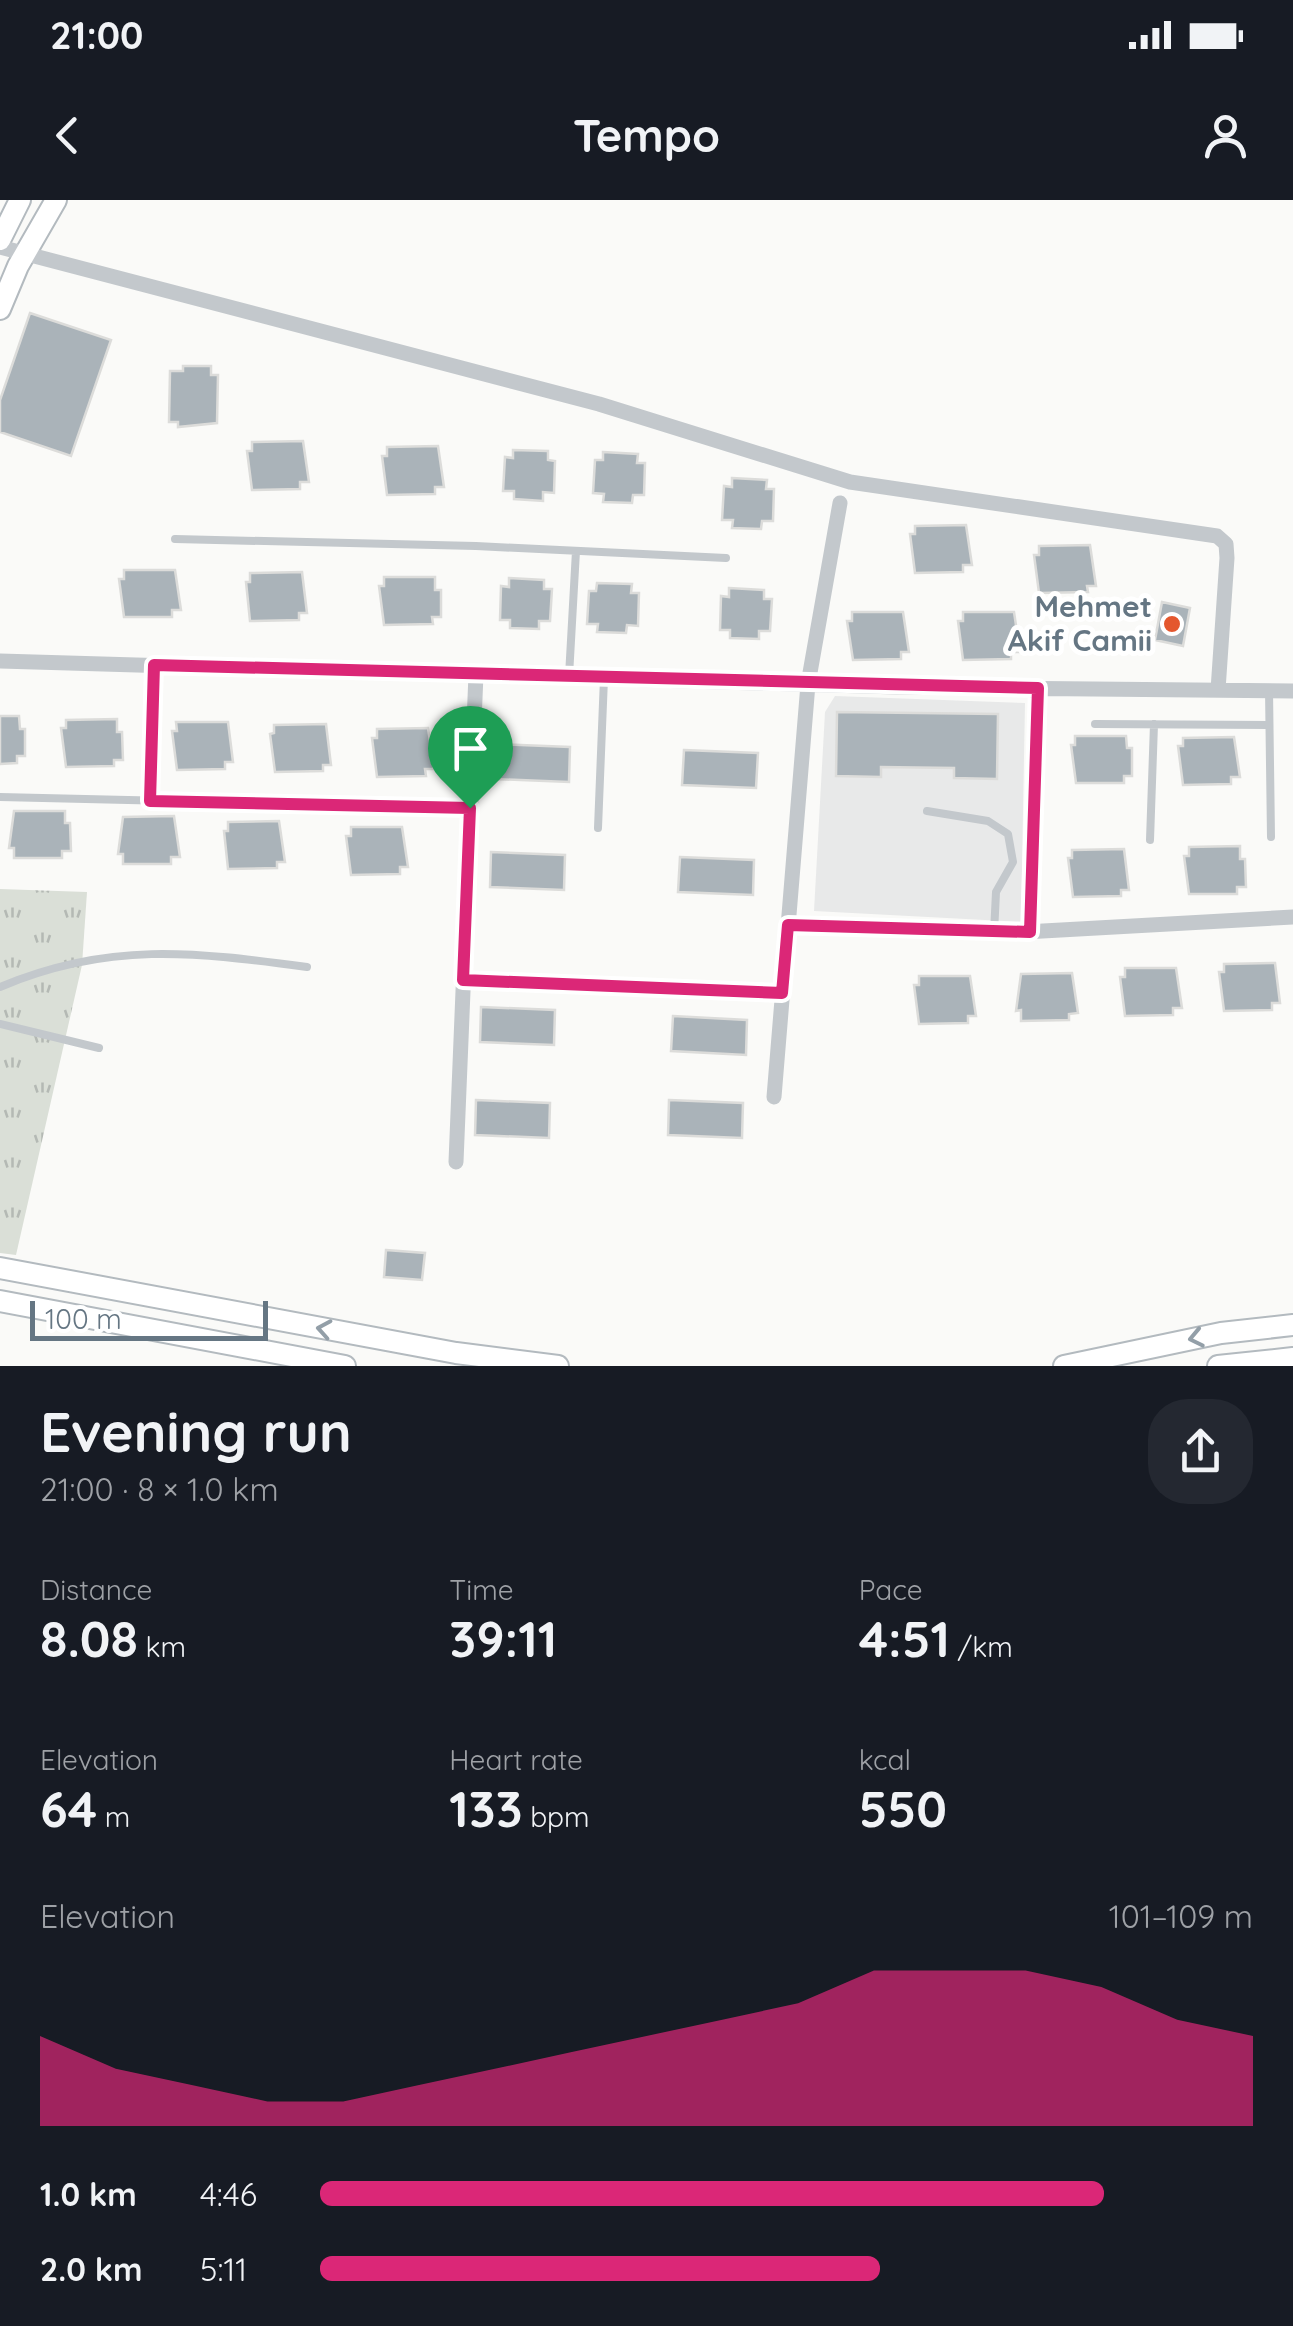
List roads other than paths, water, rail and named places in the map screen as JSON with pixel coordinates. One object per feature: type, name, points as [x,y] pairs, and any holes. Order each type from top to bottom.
[{"type":"main road","points":[[0,244],[20,200]]},
{"type":"main road","points":[[0,309],[56,200]]},
{"type":"main road","points":[[0,1268],[372,1329],[558,1366]]},
{"type":"main road","points":[[0,1301],[345,1366]]},
{"type":"main road","points":[[1064,1366],[1221,1333],[1293,1325]]},
{"type":"main road","points":[[1218,1366],[1293,1358]]},
{"type":"street","points":[[0,244],[267,319],[599,404],[850,482],[1217,536],[1226,544],[1227,558],[1218,690]]},
{"type":"street","points":[[774,1098],[808,684],[840,503]]},
{"type":"street","points":[[0,661],[808,684],[1293,690]]},
{"type":"street","points":[[456,1162],[476,674]]},
{"type":"street","points":[[1030,932],[1038,688]]},
{"type":"street","points":[[788,925],[994,933],[1293,917]]},
{"type":"lane","points":[[175,539],[726,558]]},
{"type":"lane","points":[[569,677],[576,551]]},
{"type":"lane","points":[[150,801],[154,665]]},
{"type":"lane","points":[[598,828],[604,678]]},
{"type":"lane","points":[[1268,690],[1272,837]]},
{"type":"lane","points":[[1096,724],[1269,725]]},
{"type":"lane","points":[[1150,840],[1154,724]]},
{"type":"lane","points":[[0,797],[470,808]]},
{"type":"lane","points":[[928,811],[988,821],[1008,834],[1013,862],[996,892],[994,933]]},
{"type":"lane","points":[[0,987],[53,965],[120,953],[221,956],[306,968]]},
{"type":"lane","points":[[463,980],[782,993]]},
{"type":"lane","points":[[0,1024],[99,1048]]},
{"type":"place","name":"Mehmet Akif Camii","points":[[1172,624]]}]
